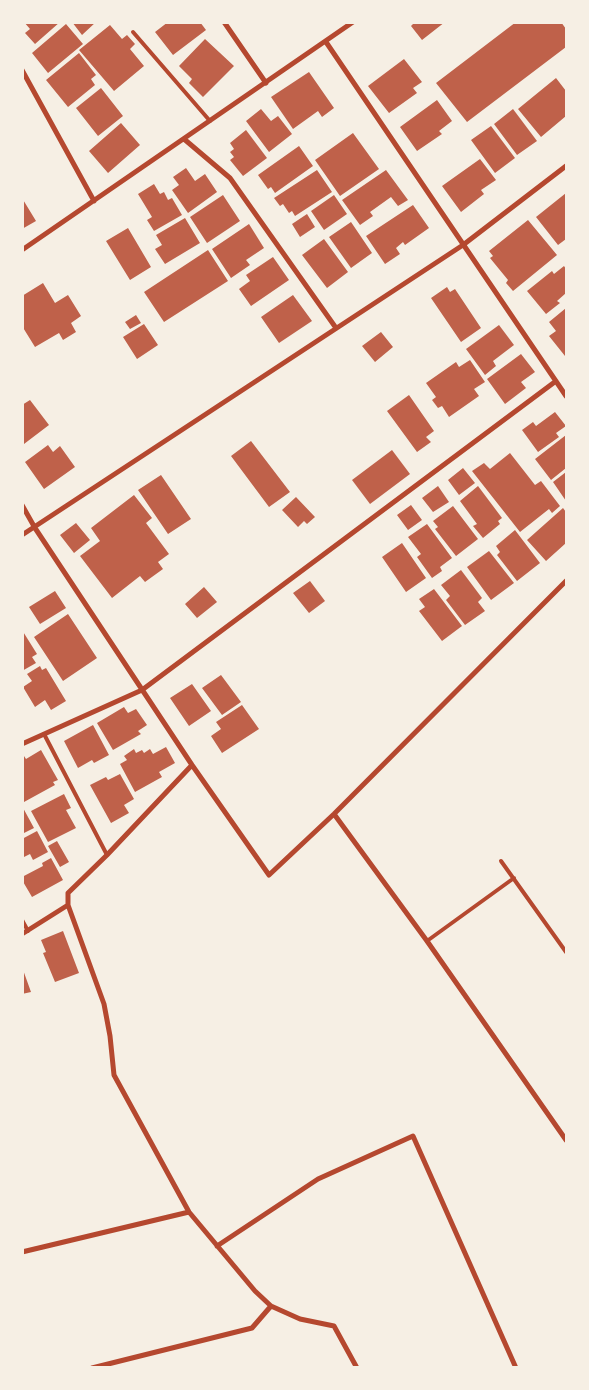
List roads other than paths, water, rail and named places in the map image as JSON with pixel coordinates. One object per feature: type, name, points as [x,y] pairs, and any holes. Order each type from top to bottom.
[{"type":"street","points":[[224,22],[266,83]]},
{"type":"street","points":[[22,250],[353,22]]},
{"type":"street","points":[[326,42],[566,396]]},
{"type":"street","points":[[22,70],[94,201]]},
{"type":"street","points":[[184,139],[230,178],[336,328]]},
{"type":"street","points":[[22,535],[464,244],[566,166]]},
{"type":"street","points":[[22,744],[142,690],[556,381]]},
{"type":"street","points":[[22,505],[34,528],[192,765],[269,875],[334,814],[566,581]]},
{"type":"street","points":[[192,765],[107,855],[68,893],[68,905],[104,1004],[114,1075],[189,1212],[217,1246],[255,1291],[271,1306],[300,1319],[334,1326],[356,1368]]},
{"type":"street","points":[[334,814],[428,941],[564,1131],[566,1140]]},
{"type":"street","points":[[22,934],[68,905]]},
{"type":"street","points":[[217,1246],[318,1179],[412,1136],[516,1368]]},
{"type":"street","points":[[22,1252],[189,1212]]},
{"type":"street","points":[[92,1368],[252,1328],[271,1306]]},
{"type":"lane","points":[[133,32],[210,121]]},
{"type":"lane","points":[[44,734],[107,855]]},
{"type":"lane","points":[[501,861],[566,952]]},
{"type":"lane","points":[[428,941],[514,878]]},
{"type":"lane","points":[[22,920],[28,931]]}]
